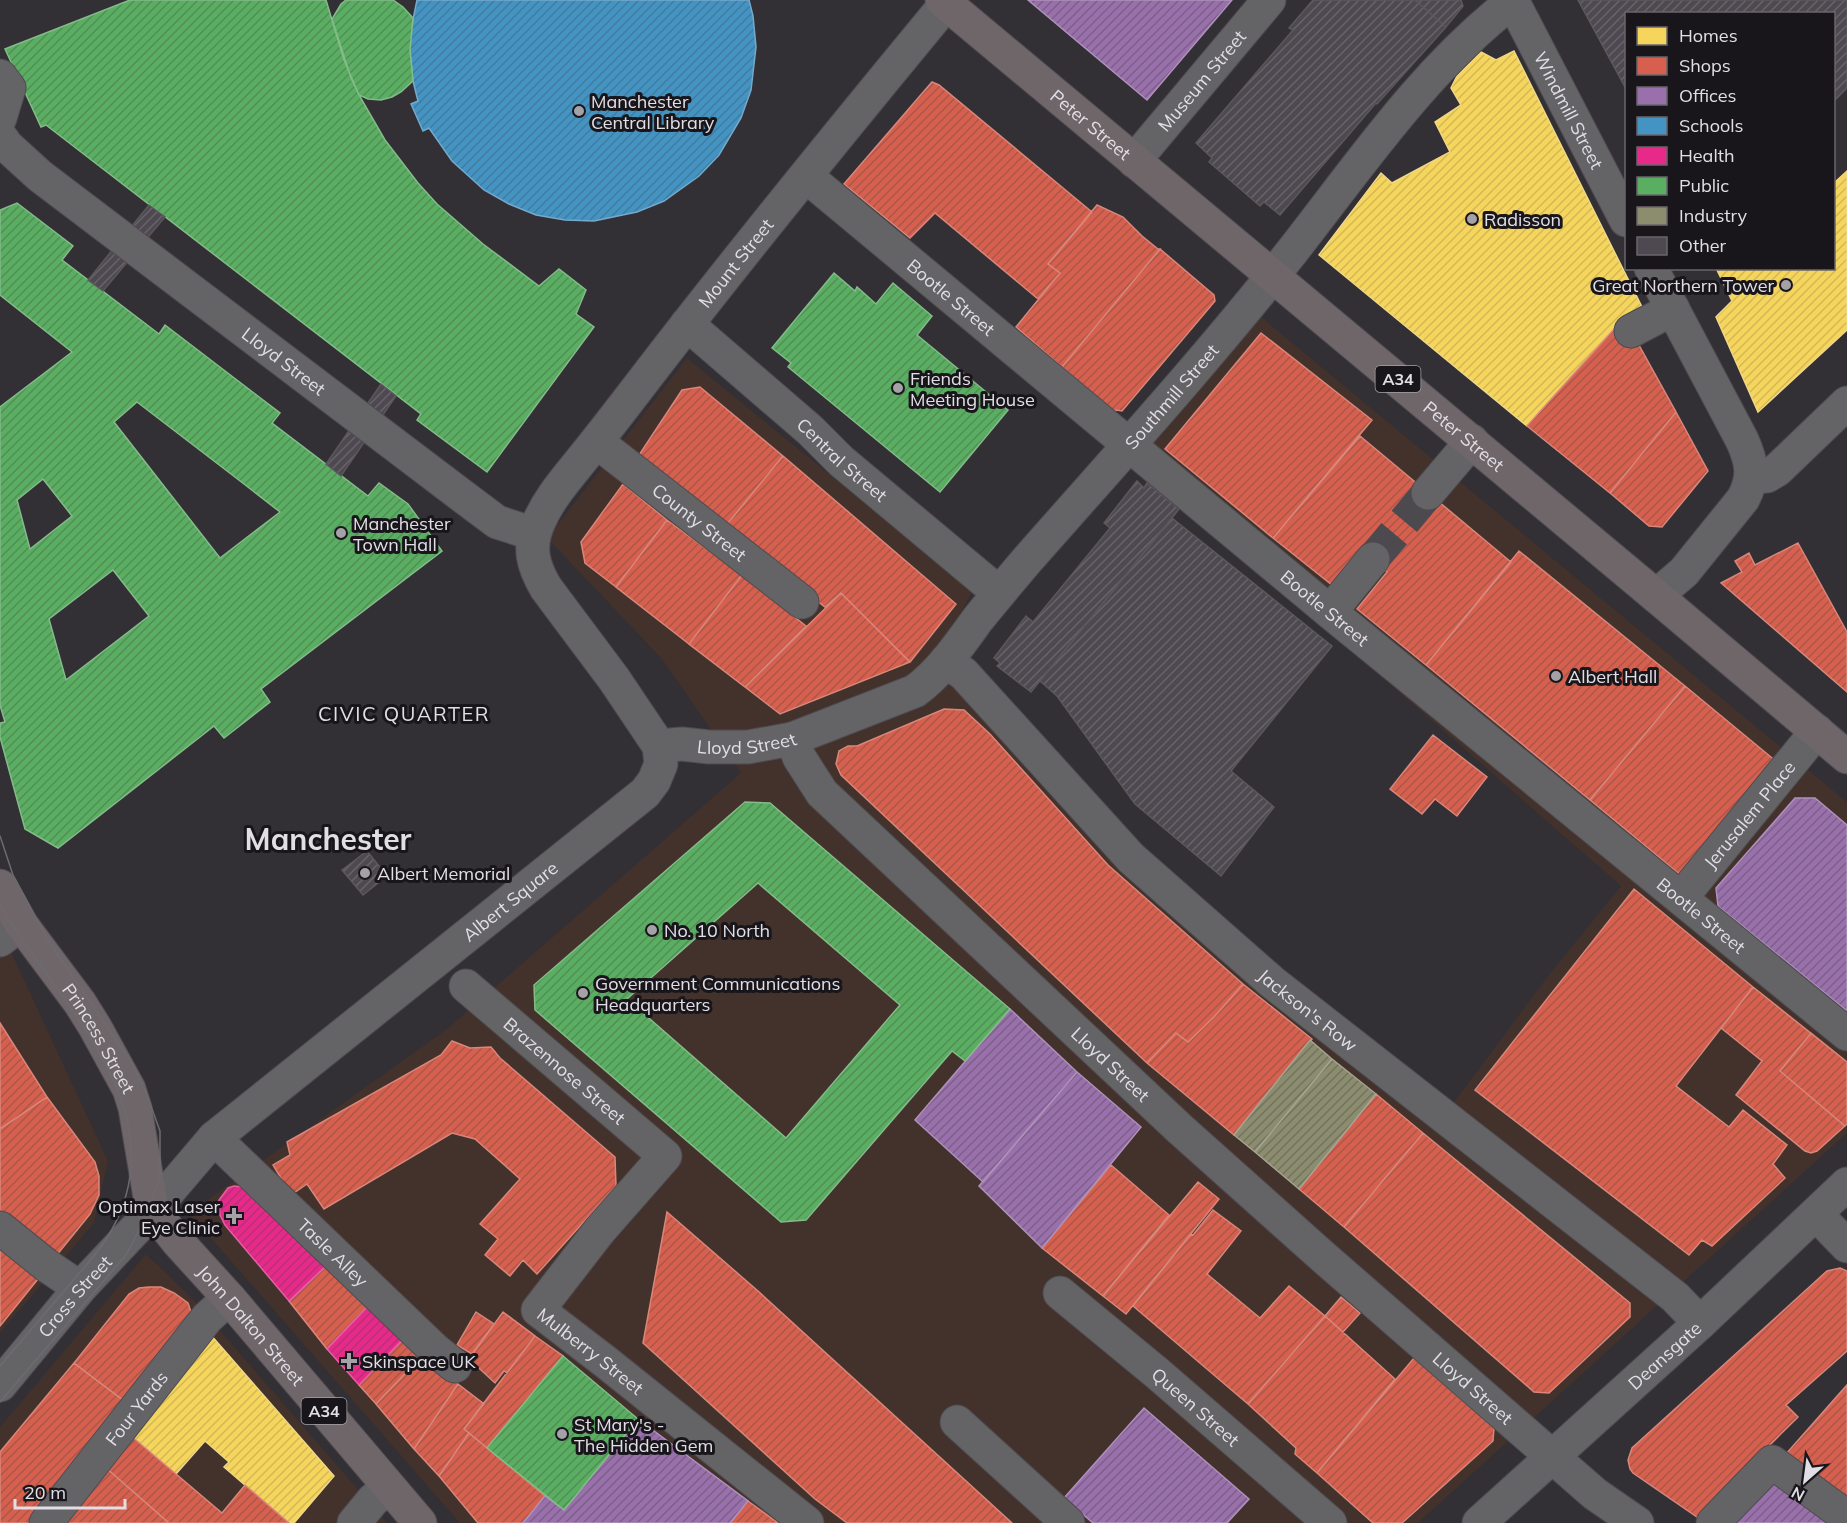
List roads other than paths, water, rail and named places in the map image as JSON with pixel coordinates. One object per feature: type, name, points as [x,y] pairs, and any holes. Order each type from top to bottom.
[{"type":"main road","name":"Peter Street","points":[[946,1],[1847,757]]},
{"type":"main road","name":"Princess Street","points":[[0,886],[10,932],[85,1011],[129,1089],[135,1108],[152,1209]]},
{"type":"main road","name":"John Dalton Street","points":[[152,1209],[420,1523]]},
{"type":"street","name":"Museum Street","points":[[1134,161],[1269,0]]},
{"type":"street","name":"Mount Street","points":[[534,534],[550,499],[946,1]]},
{"type":"street","name":"Windmill Street","points":[[1512,1],[1625,218]]},
{"type":"street","name":"Southmill Street","points":[[792,739],[915,691],[930,680],[999,593],[1129,445],[1273,275],[1359,162],[1437,69],[1512,1]]},
{"type":"street","points":[[0,76],[9,88],[0,118]]},
{"type":"street","name":"Lloyd Street","points":[[0,136],[7,146],[40,176],[497,522],[534,534]]},
{"type":"street","name":"Lloyd Street","points":[[0,169],[11,168],[40,176]]},
{"type":"street","name":"Bootle Street","points":[[806,176],[1330,612],[1847,1034]]},
{"type":"street","points":[[1653,270],[1742,440],[1751,465],[1752,477],[1743,499],[1684,572],[1656,596]]},
{"type":"street","points":[[1631,331],[1672,309]]},
{"type":"street","name":"Central Street","points":[[687,324],[810,430],[841,461],[999,593]]},
{"type":"street","points":[[1752,477],[1767,476],[1777,470],[1847,403]]},
{"type":"street","points":[[1428,493],[1472,441]]},
{"type":"street","name":"County Street","points":[[597,442],[802,602]]},
{"type":"street","points":[[534,534],[532,555],[537,572],[546,588],[614,679],[659,746]]},
{"type":"street","points":[[1330,612],[1373,559]]},
{"type":"street","name":"Jackson's Row","points":[[946,661],[964,674],[1094,819],[1140,866],[1272,982],[1675,1297],[1700,1323]]},
{"type":"street","name":"Jerusalem Place","points":[[1681,898],[1817,731]]},
{"type":"street","name":"Lloyd Street","points":[[659,746],[682,744],[748,747],[792,739],[799,757],[822,793],[1180,1129],[1595,1494],[1637,1523]]},
{"type":"street","name":"Albert Square","points":[[152,1209],[214,1138],[645,793],[654,781],[661,764],[659,746]]},
{"type":"street","name":"Brazennose Street","points":[[466,986],[664,1156],[600,1230]]},
{"type":"street","name":"Tasle Alley","points":[[214,1138],[435,1350],[455,1366]]},
{"type":"street","name":"Deansgate","points":[[1479,1523],[1700,1323],[1847,1184]]},
{"type":"street","name":"Cross Street","points":[[2,1378],[152,1209]]},
{"type":"street","points":[[1816,1214],[1847,1246]]},
{"type":"street","points":[[0,1227],[46,1265],[80,1288]]},
{"type":"street","name":"Mulberry Street","points":[[600,1230],[538,1310],[807,1523]]},
{"type":"street","name":"Queen Street","points":[[1060,1293],[1157,1373],[1330,1523]]},
{"type":"street","name":"Four Yards","points":[[46,1523],[207,1318],[229,1298]]},
{"type":"street","points":[[957,1422],[1068,1523]]},
{"type":"street","points":[[1713,1523],[1772,1462],[1847,1517]]},
{"type":"street","points":[[354,1523],[373,1500],[388,1488]]},
{"type":"tunnel","points":[[1373,559],[1428,493]]},
{"type":"tram line","points":[[0,836],[13,875],[49,942],[131,1062],[147,1095],[160,1131],[160,1176],[145,1219],[126,1255],[0,1402]]},
{"type":"tram line","points":[[0,904],[23,941],[78,1018],[103,1059],[121,1100],[131,1143],[128,1187],[110,1233],[92,1259],[0,1366]]},
{"type":"place","name":"Manchester Central Library","points":[[579,111]]},
{"type":"place","name":"Radisson","points":[[1472,219]]},
{"type":"place","name":"Great Northern Tower","points":[[1786,285]]},
{"type":"place","name":"Friends Meeting House","points":[[898,388]]},
{"type":"place","name":"Manchester Town Hall","points":[[341,533]]},
{"type":"place","name":"Albert Hall","points":[[1556,676]]},
{"type":"place","name":"Albert Memorial","points":[[365,873]]},
{"type":"place","name":"No. 10 North","points":[[652,930]]},
{"type":"place","name":"Government Communications Headquarters","points":[[583,993]]},
{"type":"place","name":"Optimax Laser Eye Clinic","points":[[234,1216]]},
{"type":"place","name":"Skinspace UK","points":[[349,1361]]},
{"type":"place","name":"St Mary's - The Hidden Gem","points":[[562,1434]]},
{"type":"district","name":"CIVIC QUARTER","points":[[404,713]]},
{"type":"district","name":"Manchester","points":[[328,839]]}]
